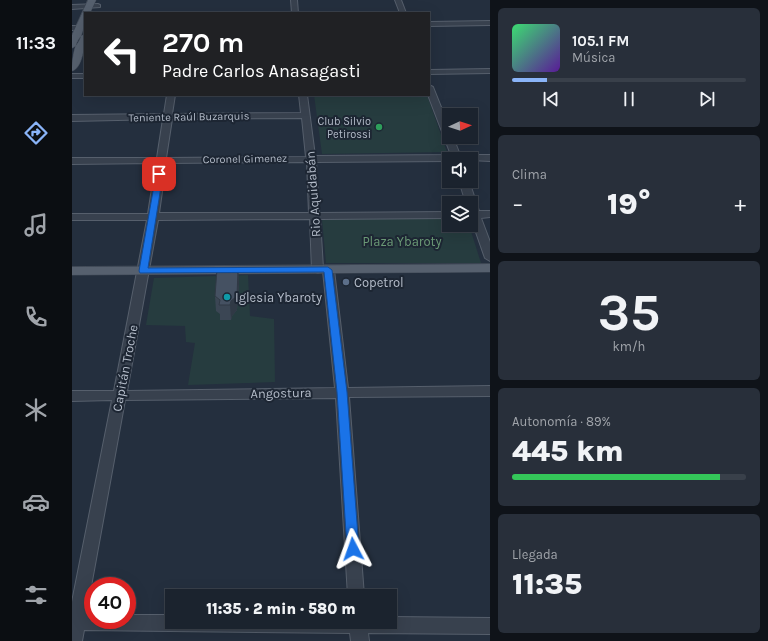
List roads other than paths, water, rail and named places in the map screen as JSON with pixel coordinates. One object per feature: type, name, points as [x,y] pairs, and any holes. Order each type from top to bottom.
[{"type":"main road","points":[[72,68],[74,49],[79,28],[84,18]]},
{"type":"main road","points":[[74,49],[84,38]]},
{"type":"main road","points":[[72,271],[490,268]]},
{"type":"street","points":[[294,0],[295,12]]},
{"type":"street","points":[[398,0],[403,12]]},
{"type":"street","points":[[72,7],[93,7]]},
{"type":"street","points":[[430,24],[490,24]]},
{"type":"street","points":[[430,72],[490,71]]},
{"type":"street","points":[[72,76],[84,76]]},
{"type":"street","points":[[430,90],[454,152]]},
{"type":"street","name":"Capitán Troche","points":[[73,641],[74,622],[120,395],[153,217],[171,96]]},
{"type":"street","name":"Rio Aquidabán","points":[[303,96],[315,216],[342,392],[356,589]]},
{"type":"street","name":"Teniente Raúl Buzarquis","points":[[72,118],[306,116]]},
{"type":"street","name":"Coronel Gimenez","points":[[478,158],[490,158]]},
{"type":"street","name":"Coronel Gimenez","points":[[72,161],[442,159]]},
{"type":"street","points":[[478,215],[490,214]]},
{"type":"street","points":[[72,217],[442,215]]},
{"type":"street","points":[[478,228],[490,258]]},
{"type":"street","name":"Angostura","points":[[72,396],[490,391]]},
{"type":"street","points":[[74,622],[165,624]]},
{"type":"street","points":[[397,628],[490,626]]},
{"type":"place","name":"Club Silvio Petirossi","points":[[379,127]]},
{"type":"place","name":"Copetrol","points":[[346,282]]},
{"type":"place","name":"Iglesia Ybaroty","points":[[227,297]]},
{"type":"park label","name":"Plaza Ybaroty","points":[[402,241]]}]
